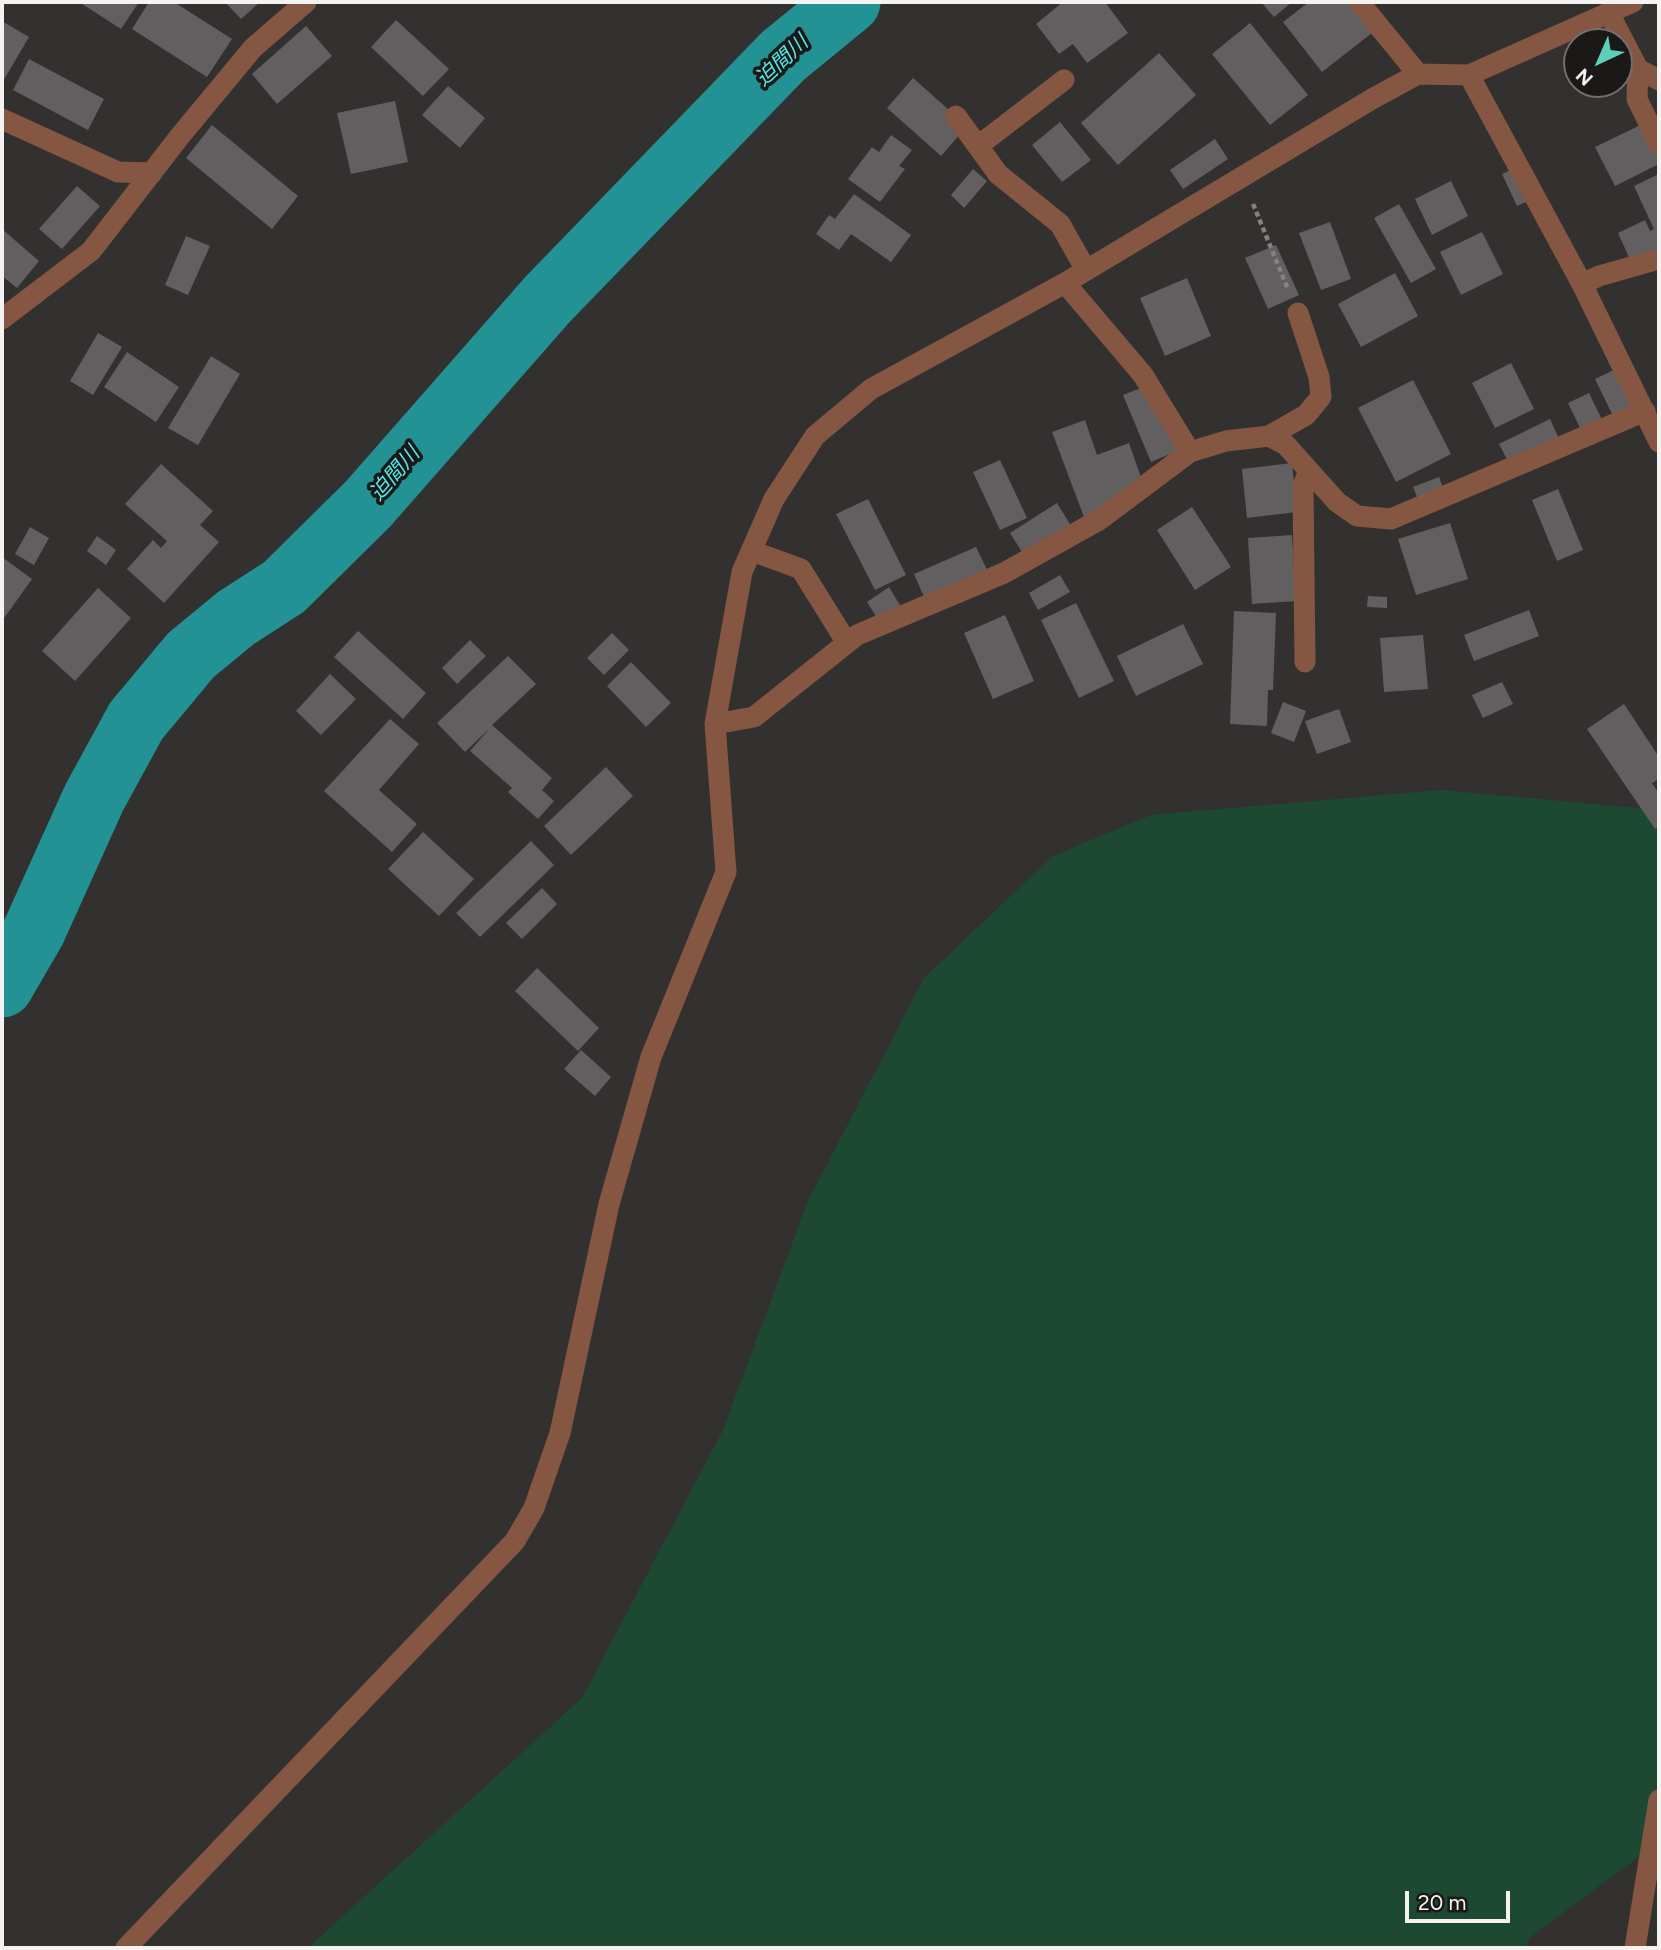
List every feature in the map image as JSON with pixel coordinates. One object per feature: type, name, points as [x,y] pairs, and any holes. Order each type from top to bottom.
[{"type":"street","points":[[2,319],[90,251],[253,48],[306,2]]},
{"type":"street","points":[[1359,2],[1418,74]]},
{"type":"street","points":[[126,1948],[515,1541],[534,1508],[560,1433],[609,1204],[651,1058],[726,872],[715,724],[742,572],[774,499],[815,436],[871,389],[1065,283],[1418,74],[1469,75],[1633,2]]},
{"type":"street","points":[[1609,13],[1638,69],[1636,99],[1659,144]]},
{"type":"street","points":[[1638,69],[1659,80]]},
{"type":"street","points":[[1469,75],[1582,284],[1659,442]]},
{"type":"street","points":[[978,146],[1064,80]]},
{"type":"street","points":[[956,116],[998,174],[1060,224],[1086,270]]},
{"type":"street","points":[[2,119],[118,172],[152,173]]},
{"type":"street","points":[[1582,284],[1599,276],[1659,259]]},
{"type":"street","points":[[1065,283],[1143,375],[1190,452]]},
{"type":"street","points":[[715,724],[754,717],[857,635],[1016,566],[1099,520],[1190,452],[1226,441],[1269,436],[1306,415],[1321,397],[1319,377],[1298,313]]},
{"type":"street","points":[[1269,436],[1286,445],[1337,502],[1357,516],[1391,519],[1645,411]]},
{"type":"street","points":[[1306,662],[1303,486],[1309,471]]},
{"type":"street","points":[[752,551],[801,569],[847,643]]},
{"type":"street","points":[[1635,1948],[1659,1800]]},
{"type":"path","points":[[1244,176],[1298,313]]},
{"type":"green space","points":[[1441,790],[1659,810],[1659,1842],[1529,1938],[1527,1948],[308,1948],[582,1698],[723,1430],[808,1201],[924,978],[1053,856],[1151,815]]},
{"type":"building","points":[[79,2],[139,2],[121,29]]},
{"type":"building","points":[[149,2],[174,2],[232,39],[207,77],[132,29]]},
{"type":"building","points":[[225,2],[260,2],[241,19]]},
{"type":"building","points":[[1063,2],[1105,2],[1128,33],[1087,63],[1073,44],[1059,54],[1036,24]]},
{"type":"building","points":[[1261,2],[1292,2],[1274,17]]},
{"type":"building","points":[[1309,2],[1355,2],[1377,29],[1322,72],[1283,22]]},
{"type":"building","points":[[396,20],[449,69],[423,96],[371,47]]},
{"type":"building","points":[[2,21],[29,37],[2,83]]},
{"type":"building","points":[[1250,23],[1308,95],[1270,125],[1212,54]]},
{"type":"building","points":[[306,26],[332,56],[277,104],[252,74]]},
{"type":"building","points":[[1159,53],[1196,95],[1118,165],[1081,123]]},
{"type":"building","points":[[29,59],[104,99],[88,130],[13,90]]},
{"type":"building","points":[[913,78],[967,126],[941,156],[887,108]]},
{"type":"building","points":[[448,86],[485,118],[460,148],[422,115]]},
{"type":"building","points":[[395,101],[408,162],[351,174],[337,113]]},
{"type":"building","points":[[1653,119],[1659,132],[1659,164],[1615,186],[1595,147]]},
{"type":"building","points":[[1060,122],[1091,160],[1062,182],[1032,145]]},
{"type":"building","points":[[212,125],[298,196],[272,229],[186,158]]},
{"type":"building","points":[[891,135],[912,150],[899,166],[905,169],[880,202],[848,179],[872,147],[879,152]]},
{"type":"building","points":[[1215,139],[1228,159],[1183,189],[1170,170]]},
{"type":"building","points":[[1525,164],[1539,196],[1517,206],[1502,174]]},
{"type":"building","points":[[973,169],[987,181],[964,208],[951,195]]},
{"type":"building","points":[[1659,174],[1659,259],[1633,266],[1618,233],[1645,220],[1650,231],[1654,229],[1634,186]]},
{"type":"building","points":[[1451,181],[1468,216],[1432,235],[1415,199]]},
{"type":"building","points":[[77,186],[100,206],[62,249],[39,229]]},
{"type":"building","points":[[854,194],[911,235],[891,262],[851,234],[839,250],[816,234],[829,215],[835,219]]},
{"type":"building","points":[[1399,204],[1436,269],[1411,283],[1374,218]]},
{"type":"building","points":[[1330,222],[1351,279],[1321,290],[1299,233]]},
{"type":"building","points":[[2,229],[39,261],[17,288],[2,276]]},
{"type":"building","points":[[1482,232],[1503,274],[1461,295],[1440,252]]},
{"type":"building","points":[[186,236],[210,246],[188,295],[165,285]]},
{"type":"building","points":[[1276,245],[1299,295],[1268,309],[1245,258]]},
{"type":"building","points":[[1395,273],[1418,316],[1361,347],[1338,304]]},
{"type":"building","points":[[1187,278],[1211,336],[1165,356],[1140,298]]},
{"type":"building","points":[[98,333],[122,347],[93,395],[70,381]]},
{"type":"building","points":[[127,352],[179,387],[156,422],[104,387]]},
{"type":"building","points":[[211,356],[240,374],[198,445],[168,428]]},
{"type":"building","points":[[1511,363],[1534,409],[1495,428],[1472,383]]},
{"type":"building","points":[[1618,368],[1637,410],[1615,420],[1595,379]]},
{"type":"building","points":[[1413,380],[1451,454],[1396,482],[1358,408]]},
{"type":"building","points":[[1154,383],[1182,449],[1151,462],[1123,395]]},
{"type":"building","points":[[1589,393],[1604,424],[1583,434],[1568,403]]},
{"type":"building","points":[[1550,419],[1561,443],[1511,467],[1499,444]]},
{"type":"building","points":[[1085,420],[1097,455],[1129,443],[1144,486],[1118,505],[1084,517],[1052,432]]},
{"type":"building","points":[[1000,460],[1027,518],[1000,530],[973,472]]},
{"type":"building","points":[[1292,463],[1297,512],[1247,518],[1242,469]]},
{"type":"building","points":[[161,464],[213,511],[200,525],[219,542],[164,603],[127,569],[153,540],[161,548],[167,541],[125,504]]},
{"type":"building","points":[[1439,477],[1449,504],[1424,514],[1413,487]]},
{"type":"building","points":[[1558,489],[1583,550],[1557,561],[1532,500]]},
{"type":"building","points":[[868,499],[906,575],[875,590],[836,514]]},
{"type":"building","points":[[1057,503],[1076,534],[1029,563],[1010,533]]},
{"type":"building","points":[[1192,507],[1231,567],[1195,590],[1157,530]]},
{"type":"building","points":[[1450,523],[1468,579],[1416,595],[1398,539]]},
{"type":"building","points":[[30,527],[49,538],[34,565],[15,554]]},
{"type":"building","points":[[1292,535],[1296,601],[1252,604],[1248,538]]},
{"type":"building","points":[[97,536],[116,550],[106,565],[87,551]]},
{"type":"building","points":[[976,547],[991,578],[928,606],[914,574]]},
{"type":"building","points":[[2,557],[32,579],[2,621]]},
{"type":"building","points":[[1060,575],[1070,592],[1038,610],[1029,593]]},
{"type":"building","points":[[889,587],[906,615],[884,629],[867,602]]},
{"type":"building","points":[[98,588],[131,618],[75,681],[42,651]]},
{"type":"building","points":[[1368,596],[1387,597],[1387,608],[1367,607]]},
{"type":"building","points":[[1076,603],[1114,681],[1079,698],[1041,620]]},
{"type":"building","points":[[1529,610],[1539,636],[1474,661],[1464,635]]},
{"type":"building","points":[[1234,611],[1276,613],[1273,690],[1268,690],[1267,726],[1230,724]]},
{"type":"building","points":[[1005,615],[1034,681],[993,699],[964,633]]},
{"type":"building","points":[[1183,624],[1203,664],[1136,696],[1117,656]]},
{"type":"building","points":[[358,631],[426,693],[403,719],[334,657]]},
{"type":"building","points":[[612,633],[629,650],[604,675],[587,658]]},
{"type":"building","points":[[1423,635],[1428,689],[1384,692],[1380,638]]},
{"type":"building","points":[[470,640],[486,656],[457,684],[442,668]]},
{"type":"building","points":[[508,656],[536,684],[492,725],[552,778],[542,790],[554,801],[538,819],[508,792],[512,788],[470,751],[489,729],[465,752],[437,723]]},
{"type":"building","points":[[631,662],[671,703],[646,727],[607,686]]},
{"type":"building","points":[[330,674],[356,699],[321,735],[296,711]]},
{"type":"building","points":[[1502,682],[1513,704],[1483,718],[1472,695]]},
{"type":"building","points":[[1283,702],[1306,711],[1294,742],[1271,733]]},
{"type":"building","points":[[1624,704],[1659,757],[1659,779],[1652,783],[1659,794],[1659,826],[1655,829],[1587,729]]},
{"type":"building","points":[[1339,709],[1351,742],[1317,754],[1305,721]]},
{"type":"building","points":[[390,719],[419,744],[379,790],[417,824],[392,852],[324,791]]},
{"type":"building","points":[[606,767],[633,796],[571,855],[544,826]]},
{"type":"building","points":[[423,832],[474,879],[439,916],[388,869]]},
{"type":"building","points":[[531,841],[554,865],[480,937],[456,913]]},
{"type":"building","points":[[542,888],[557,904],[522,939],[506,923]]},
{"type":"building","points":[[537,968],[599,1028],[578,1051],[515,991]]},
{"type":"building","points":[[581,1050],[611,1077],[595,1096],[564,1069]]},
{"type":"waterway","name":"迫間川","points":[[2,986],[34,931],[94,798],[136,721],[191,655],[236,618],[284,587],[368,504],[547,300],[783,56],[849,2]]}]
